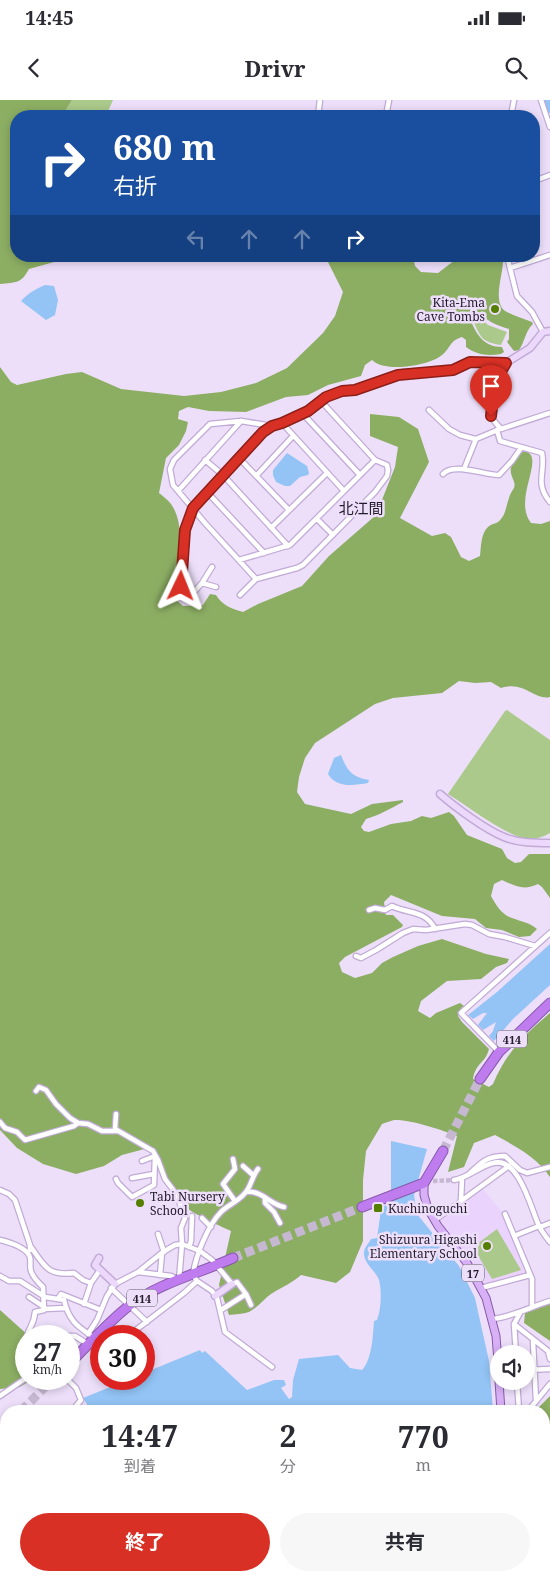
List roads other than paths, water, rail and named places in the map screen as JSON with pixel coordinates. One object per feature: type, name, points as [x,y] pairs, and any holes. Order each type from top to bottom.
[{"type":"highway","name":"414","points":[[480,1079],[499,1052],[550,1002]]},
{"type":"highway","points":[[362,1207],[426,1183],[443,1151]]},
{"type":"highway","name":"414","points":[[109,1325],[130,1305],[145,1296],[179,1280],[195,1278],[233,1258]]},
{"type":"highway","name":"414","points":[[80,1350],[90,1342]]},
{"type":"main road","name":"17","points":[[426,1183],[425,1202],[434,1220],[467,1263],[482,1288],[492,1319],[497,1345]]},
{"type":"main road","points":[[500,1390],[501,1405]]},
{"type":"street","points":[[541,100],[550,127]]},
{"type":"street","points":[[212,567],[193,593],[183,588],[180,582],[185,530],[193,508],[263,432],[272,426],[303,414],[333,394],[355,390],[398,375],[453,370],[470,362],[506,363],[512,361],[548,332],[517,296],[509,262]]},
{"type":"street","points":[[510,268],[528,262]]},
{"type":"street","points":[[506,363],[495,382],[491,413],[499,429],[500,441],[542,453],[541,484],[547,492],[550,502]]},
{"type":"street","points":[[240,595],[256,580],[297,568],[334,535],[376,492],[387,476],[388,466],[375,460],[321,401]]},
{"type":"street","points":[[429,410],[450,429],[460,435],[475,439],[499,429],[550,413]]},
{"type":"street","points":[[303,414],[360,475]]},
{"type":"street","points":[[256,580],[173,485],[170,468],[174,460],[210,424],[241,421],[272,426]]},
{"type":"street","points":[[178,491],[241,421]]},
{"type":"street","points":[[282,423],[344,491]]},
{"type":"street","points":[[256,476],[293,436]]},
{"type":"street","points":[[464,469],[475,439]]},
{"type":"street","points":[[443,474],[448,470],[464,469],[499,475],[521,448]]},
{"type":"street","points":[[239,458],[289,510]]},
{"type":"street","points":[[206,460],[223,475],[288,546]]},
{"type":"street","points":[[239,560],[288,546],[375,460]]},
{"type":"street","points":[[272,528],[327,473]]},
{"type":"street","points":[[207,492],[264,553]]},
{"type":"street","points":[[317,519],[334,535]]},
{"type":"street","points":[[202,583],[216,587]]},
{"type":"street","points":[[440,794],[450,804],[504,837],[531,843],[550,844]]},
{"type":"street","points":[[369,910],[375,908],[385,910],[392,906],[402,911],[420,914],[431,921],[435,929]]},
{"type":"street","points":[[356,956],[361,958],[384,946],[397,936],[413,929],[435,929],[465,924],[472,925],[489,934],[535,946]]},
{"type":"street","points":[[499,1052],[461,1013],[550,933]]},
{"type":"street","points":[[36,1091],[39,1088],[46,1090],[56,1104],[78,1123],[88,1124],[98,1130],[117,1131],[153,1151],[156,1156],[165,1179],[177,1195],[185,1218],[181,1228],[182,1244],[179,1280],[138,1272]]},
{"type":"street","points":[[116,1114],[114,1126],[117,1131]]},
{"type":"street","points":[[0,1122],[5,1128],[17,1132],[25,1140],[74,1126],[78,1123]]},
{"type":"street","points":[[142,1161],[156,1156]]},
{"type":"street","points":[[116,1179],[132,1197],[154,1185],[156,1156]]},
{"type":"street","points":[[454,1180],[462,1178],[493,1156],[505,1156],[520,1170],[527,1173],[550,1167]]},
{"type":"street","points":[[233,1159],[236,1165],[235,1169],[223,1184],[235,1201]]},
{"type":"street","points":[[468,1174],[474,1173],[492,1163],[502,1162],[509,1166],[527,1193],[539,1226],[550,1242]]},
{"type":"street","points":[[242,1166],[253,1176]]},
{"type":"street","points":[[434,1220],[509,1166]]},
{"type":"street","points":[[143,1325],[184,1293],[195,1278],[200,1251],[211,1226],[221,1213],[246,1192],[258,1169]]},
{"type":"street","points":[[132,1178],[154,1174]]},
{"type":"street","points":[[461,1200],[462,1178]]},
{"type":"street","points":[[0,1190],[9,1194],[15,1200],[31,1247],[50,1272],[57,1274],[74,1273],[91,1283]]},
{"type":"street","points":[[246,1192],[255,1192],[284,1207]]},
{"type":"street","points":[[265,1198],[265,1203],[274,1212],[280,1223]]},
{"type":"street","points":[[505,1214],[530,1275],[532,1307]]},
{"type":"street","points":[[189,1247],[192,1216]]},
{"type":"street","points":[[202,1218],[211,1226]]},
{"type":"street","points":[[514,1236],[550,1222]]},
{"type":"street","points":[[158,1234],[163,1253],[160,1275]]},
{"type":"street","points":[[0,1240],[13,1243],[28,1253],[31,1270],[35,1279],[43,1288],[45,1297],[44,1311],[35,1312],[32,1325]]},
{"type":"street","points":[[97,1325],[101,1310],[113,1286],[138,1272],[175,1245],[182,1244],[200,1251],[212,1260],[232,1284]]},
{"type":"street","points":[[28,1253],[31,1247]]},
{"type":"street","points":[[100,1258],[95,1265],[147,1322]]},
{"type":"street","points":[[84,1304],[91,1283],[100,1270]]},
{"type":"street","points":[[482,1288],[530,1275]]},
{"type":"street","points":[[0,1276],[9,1281],[20,1281],[45,1297],[64,1300],[71,1319],[90,1337]]},
{"type":"street","points":[[195,1278],[215,1296],[221,1310],[222,1322],[226,1332],[272,1367]]},
{"type":"street","points":[[215,1296],[237,1282],[251,1305]]},
{"type":"street","points":[[58,1299],[61,1294],[101,1310]]},
{"type":"street","points":[[221,1310],[246,1294]]},
{"type":"street","points":[[29,1297],[44,1308],[66,1308]]},
{"type":"street","points":[[492,1319],[520,1313],[532,1307],[550,1302]]},
{"type":"street","points":[[515,1345],[514,1324],[520,1313]]},
{"type":"street","points":[[514,1324],[548,1350],[550,1359]]},
{"type":"street","points":[[532,1345],[532,1342],[535,1341]]},
{"type":"street","points":[[535,1369],[550,1369]]},
{"type":"street","points":[[533,1405],[550,1384]]},
{"type":"street","points":[[535,1385],[536,1401]]},
{"type":"street","points":[[0,1396],[15,1386]]},
{"type":"street","points":[[76,1390],[81,1400],[77,1405]]},
{"type":"street","points":[[518,1390],[519,1405]]},
{"type":"water","points":[[45,285],[54,286],[58,300],[55,315],[46,320],[21,301]]},
{"type":"water","points":[[287,453],[307,466],[309,473],[300,477],[290,486],[276,482],[273,475],[273,470]]},
{"type":"water","points":[[341,755],[351,772],[358,777],[369,780],[368,783],[347,785],[332,779],[328,774],[334,758]]},
{"type":"water","points":[[550,944],[550,985],[513,1019],[494,1041],[489,1036],[496,1022],[483,1030],[478,1025],[487,1013],[483,1013],[473,1019],[468,1015],[497,992]]},
{"type":"water","points":[[391,1141],[427,1149],[414,1195],[417,1214],[459,1266],[475,1298],[489,1361],[493,1405],[87,1405],[83,1398],[103,1390],[155,1390],[155,1368],[200,1350],[202,1353],[205,1351],[247,1390],[274,1380],[284,1380],[286,1385],[281,1388],[289,1399],[292,1397],[293,1380],[299,1359],[338,1355],[350,1368],[362,1370],[370,1354],[374,1321],[377,1320],[381,1295],[379,1280],[366,1260],[364,1252],[371,1239],[377,1238],[381,1210],[391,1199]]},
{"type":"waterway","points":[[547,100],[550,109]]},
{"type":"tunnel","points":[[443,1151],[480,1079]]},
{"type":"tunnel","points":[[433,1181],[454,1180]]},
{"type":"tunnel","points":[[233,1258],[362,1207]]},
{"type":"tunnel","points":[[27,1405],[42,1390]]},
{"type":"place","name":"Kita-Ema Cave Tombs","points":[[495,309]]},
{"type":"place","name":"Tabi Nursery School","points":[[140,1203]]},
{"type":"place","name":"Kuchinoguchi","points":[[378,1208]]},
{"type":"place","name":"Shizuura Higashi Elementary School","points":[[487,1246]]},
{"type":"district","name":"北江間","points":[[361,508]]}]
